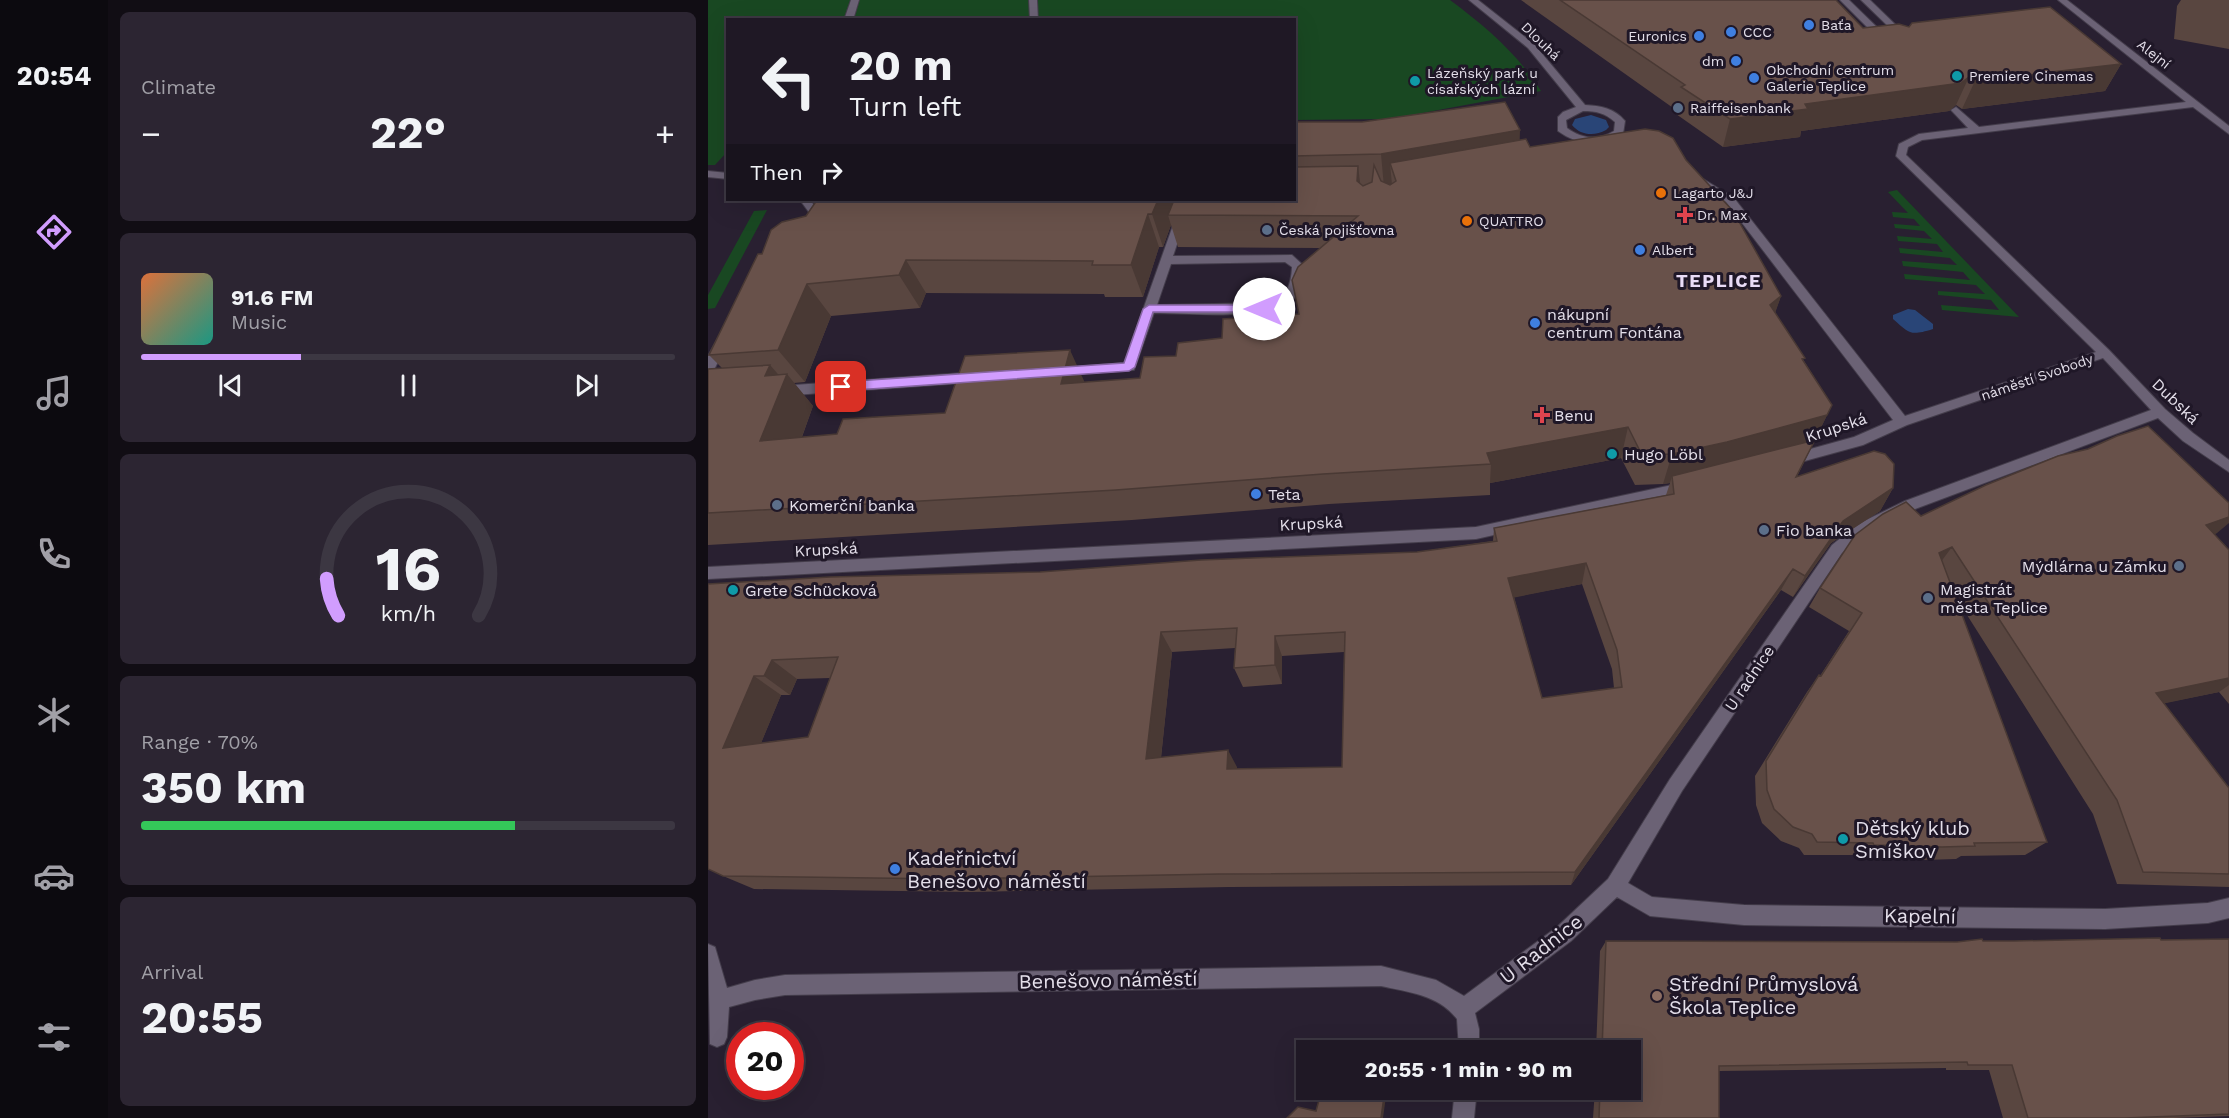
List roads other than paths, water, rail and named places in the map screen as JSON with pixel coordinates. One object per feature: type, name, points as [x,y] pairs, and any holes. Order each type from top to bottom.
[{"type":"street","points":[[849,18],[855,0]]},
{"type":"street","points":[[1033,0],[1034,18]]},
{"type":"street","name":"Dlouhá","points":[[1473,0],[1531,46],[1582,108]]},
{"type":"street","points":[[1844,0],[1888,42],[1899,32],[1865,0]]},
{"type":"street","name":"Alejní","points":[[2062,0],[2229,131]]},
{"type":"street","name":"náměstí Svobody","points":[[1902,422],[2105,353],[1901,156],[1903,146],[1919,137],[2196,104]]},
{"type":"street","points":[[1582,108],[1594,108],[1616,116],[1621,127],[1618,139],[1596,141],[1568,135],[1560,124],[1566,114],[1582,108]]},
{"type":"street","points":[[1956,110],[1972,130]]},
{"type":"street","points":[[1564,147],[1576,138]]},
{"type":"street","points":[[1684,173],[1730,200],[1902,422]]},
{"type":"street","points":[[708,174],[726,176]]},
{"type":"street","points":[[801,221],[819,211],[806,201]]},
{"type":"street","points":[[1048,372],[1129,367],[1187,201]]},
{"type":"street","points":[[1149,309],[1264,309],[1281,303],[1292,295],[1298,280],[1298,266],[1288,258],[1166,260]]},
{"type":"street","points":[[708,369],[729,326]]},
{"type":"street","name":"Dubská","points":[[2105,353],[2160,412],[2188,437],[2229,466]]},
{"type":"street","points":[[768,392],[990,376]]},
{"type":"street","name":"U radnice","points":[[1616,886],[1677,785],[1837,549],[1853,534],[1915,502],[2002,468],[2160,412]]},
{"type":"street","name":"Krupská","points":[[1771,465],[1858,441],[1902,422]]},
{"type":"street","name":"Krupská","points":[[708,573],[1476,532],[1706,482]]},
{"type":"street","name":"Kapelní","points":[[1616,886],[1650,906],[1744,915],[2105,919],[2208,914],[2229,908]]},
{"type":"street","name":"U Radnice","points":[[1463,1009],[1564,934],[1616,886]]},
{"type":"street","points":[[708,954],[717,1037]]},
{"type":"street","name":"Benešovo náměstí","points":[[714,1004],[757,989],[785,985],[1382,976],[1434,988],[1463,1009]]},
{"type":"street","points":[[1463,1009],[1470,1040]]},
{"type":"street","points":[[1464,1118],[1465,1100]]},
{"type":"water","points":[[1591,115],[1606,120],[1609,127],[1602,132],[1588,134],[1572,125],[1575,119]]},
{"type":"water","points":[[1908,309],[1915,310],[1933,324],[1933,329],[1911,332],[1893,319],[1893,315]]},
{"type":"place","name":"Baťa","points":[[1809,25]]},
{"type":"place","name":"CCC","points":[[1731,32]]},
{"type":"place","name":"Euronics","points":[[1699,36]]},
{"type":"place","name":"dm","points":[[1736,61]]},
{"type":"place","name":"Premiere Cinemas","points":[[1957,76]]},
{"type":"place","name":"Obchodní centrum Galerie Teplice","points":[[1754,78]]},
{"type":"place","name":"Lázeňský park u císařských lázní","points":[[1415,81]]},
{"type":"place","name":"Raiffeisenbank","points":[[1678,108]]},
{"type":"place","name":"Lagarto J&J","points":[[1661,193]]},
{"type":"place","name":"Dr. Max","points":[[1685,215]]},
{"type":"place","name":"QUATTRO","points":[[1467,221]]},
{"type":"place","name":"Česká pojišťovna","points":[[1267,230]]},
{"type":"place","name":"Albert","points":[[1640,250]]},
{"type":"place","name":"nákupní centrum Fontána","points":[[1535,323]]},
{"type":"place","name":"Benu","points":[[1542,415]]},
{"type":"place","name":"Hugo Löbl","points":[[1612,454]]},
{"type":"place","name":"Teta","points":[[1256,494]]},
{"type":"place","name":"Komerční banka","points":[[777,505]]},
{"type":"place","name":"Fio banka","points":[[1764,530]]},
{"type":"place","name":"Mýdlárna u Zámku","points":[[2179,566]]},
{"type":"place","name":"Grete Schücková","points":[[733,590]]},
{"type":"place","name":"Magistrát města Teplice","points":[[1928,598]]},
{"type":"place","name":"Dětský klub Smíškov","points":[[1843,839]]},
{"type":"place","name":"Kadeřnictví Benešovo náměstí","points":[[895,869]]},
{"type":"place","name":"Střední Průmyslová Škola Teplice","points":[[1657,996]]},
{"type":"district","name":"TEPLICE","points":[[1719,281]]}]
